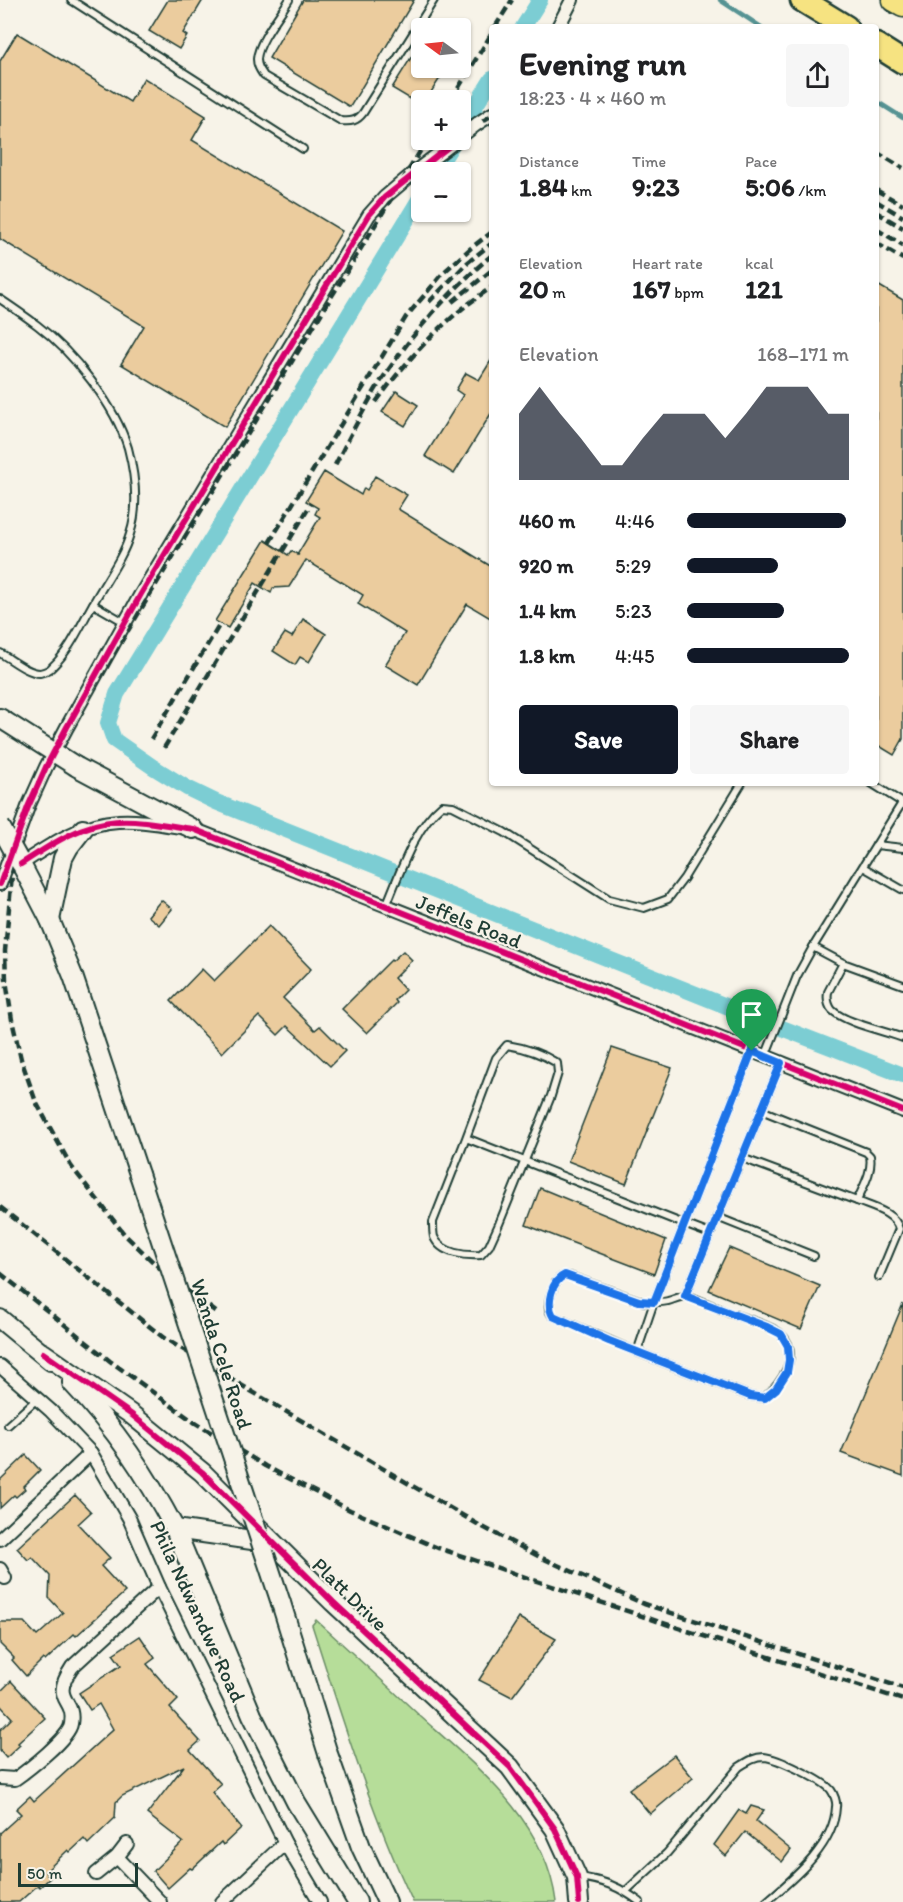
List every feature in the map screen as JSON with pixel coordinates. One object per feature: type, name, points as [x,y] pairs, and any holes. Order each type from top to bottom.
[{"type":"highway","points":[[802,0],[841,24]]},
{"type":"highway","points":[[894,0],[903,5]]},
{"type":"highway","points":[[879,47],[903,62]]},
{"type":"street","points":[[560,24],[572,0]]},
{"type":"street","points":[[471,129],[489,116]]},
{"type":"street","points":[[0,885],[28,807],[46,767],[126,623],[369,215],[385,197],[443,150]]},
{"type":"street","points":[[0,718],[77,766],[193,829]]},
{"type":"street","name":"Jeffels Road","points":[[21,864],[45,848],[96,824],[119,820],[193,829],[903,1111]]},
{"type":"street","name":"Wanda Cele Road","points":[[0,826],[50,920],[73,976],[140,1174],[328,1754],[362,1847],[387,1902]]},
{"type":"street","points":[[50,920],[63,858],[83,829]]},
{"type":"street","name":"Phila Ndwandwe Road","points":[[0,1319],[43,1353],[100,1412],[128,1449],[161,1502],[175,1529],[252,1715],[296,1802],[357,1902]]},
{"type":"street","name":"Platt Drive","points":[[43,1353],[132,1415],[202,1472],[333,1602],[510,1767],[555,1829],[577,1877],[579,1902]]},
{"type":"street","name":"Phila Ndwandwe Road","points":[[0,1366],[91,1453],[129,1518],[159,1587],[285,1843],[320,1902]]},
{"type":"street","points":[[0,1539],[91,1453]]},
{"type":"street","name":"Phila Ndwandwe Road","points":[[175,1529],[272,1543]]},
{"type":"street","points":[[0,1778],[15,1779],[63,1739],[72,1723],[72,1715],[62,1692],[62,1685],[72,1667],[159,1587]]},
{"type":"street","points":[[222,1902],[285,1843]]},
{"type":"street","points":[[96,1874],[117,1857],[127,1844]]},
{"type":"street","points":[[117,1857],[160,1902]]},
{"type":"lane","points":[[71,0],[303,150]]},
{"type":"lane","points":[[289,0],[259,49],[258,68],[264,76],[274,82],[341,121],[350,122],[358,119],[363,113],[434,0]]},
{"type":"lane","points":[[0,299],[39,326],[67,352],[93,383],[118,421],[128,449],[135,485],[134,515],[130,534],[73,641],[51,669],[40,673],[30,670],[0,652]]},
{"type":"lane","points":[[93,604],[126,623]]},
{"type":"lane","points":[[386,906],[410,850],[430,814],[442,805],[453,806],[504,832],[609,899],[644,908],[660,903],[668,899],[684,878],[740,786]]},
{"type":"lane","points":[[765,1057],[797,976],[903,803],[876,786]]},
{"type":"lane","points":[[876,845],[903,848]]},
{"type":"lane","points":[[863,867],[903,890]]},
{"type":"lane","points":[[813,947],[843,963],[903,985]]},
{"type":"lane","points":[[843,963],[828,992],[830,1007],[834,1012],[862,1025],[903,1038]]},
{"type":"lane","points":[[507,1045],[543,1055],[557,1063],[558,1073],[551,1096],[489,1246],[481,1255],[464,1256],[445,1248],[434,1237],[433,1222],[466,1138],[496,1058],[507,1045]]},
{"type":"lane","points":[[637,1352],[654,1302],[752,1051]]},
{"type":"lane","points":[[685,1296],[781,1063]]},
{"type":"lane","points":[[761,1110],[862,1150],[870,1156],[870,1168],[856,1201]]},
{"type":"lane","points":[[466,1138],[710,1234]]},
{"type":"lane","points":[[742,1158],[891,1216],[899,1228],[879,1277]]},
{"type":"lane","points":[[717,1217],[814,1256]]},
{"type":"lane","points":[[565,1275],[639,1301],[654,1302],[685,1296],[781,1334],[788,1346],[787,1372],[776,1389],[765,1398],[750,1396],[553,1316],[549,1309],[549,1301],[556,1282],[565,1275]]},
{"type":"lane","points":[[8,1425],[37,1399]]},
{"type":"lane","points":[[626,1891],[667,1852],[739,1767],[755,1758],[766,1757],[778,1760],[830,1788],[837,1806],[831,1831],[815,1854],[800,1873],[766,1902]]},
{"type":"lane","points":[[577,1877],[598,1880],[626,1891],[640,1902]]},
{"type":"green space","points":[[316,1620],[465,1756],[506,1798],[524,1821],[539,1846],[550,1873],[556,1902],[413,1902],[358,1765],[312,1625]]},
{"type":"building","points":[[168,0],[203,0],[183,33],[187,36],[179,49],[149,31]]},
{"type":"building","points":[[303,0],[414,0],[350,107],[269,58]]},
{"type":"building","points":[[17,33],[130,102],[144,78],[206,116],[192,140],[342,231],[225,427],[121,364],[144,326],[0,239],[0,61]]},
{"type":"building","points":[[411,58],[411,78],[440,78],[432,90],[411,90],[411,99],[392,88]]},
{"type":"building","points":[[879,286],[903,300],[903,739],[894,755],[879,746]]},
{"type":"building","points":[[489,364],[489,417],[454,474],[425,456],[463,395],[456,390],[466,373],[479,380]]},
{"type":"building","points":[[396,391],[418,405],[405,426],[382,412]]},
{"type":"building","points":[[324,472],[361,495],[364,488],[367,490],[375,476],[407,495],[398,509],[489,565],[489,617],[467,604],[418,685],[385,665],[405,633],[358,604],[363,595],[306,560],[289,587],[273,588],[271,593],[255,583],[228,628],[215,621],[265,540],[288,555],[291,551],[297,554],[320,517],[315,514],[318,508],[306,501]]},
{"type":"building","points":[[303,619],[326,634],[309,662],[300,657],[295,665],[273,651],[285,633],[292,637]]},
{"type":"building","points":[[161,900],[172,909],[159,925],[148,916]]},
{"type":"building","points":[[269,926],[311,969],[283,998],[315,1030],[320,1026],[345,1051],[330,1066],[287,1026],[278,1035],[259,1016],[222,1053],[171,1001],[202,969],[214,981]]},
{"type":"building","points":[[403,951],[412,960],[394,978],[405,990],[395,1000],[397,1003],[367,1033],[342,1009]]},
{"type":"building","points":[[612,1048],[672,1068],[626,1184],[568,1161]]},
{"type":"building","points":[[540,1188],[666,1240],[654,1274],[526,1225]]},
{"type":"building","points":[[729,1248],[820,1286],[801,1329],[709,1290]]},
{"type":"building","points":[[903,1304],[903,1476],[841,1453]]},
{"type":"building","points":[[26,1455],[40,1470],[23,1487],[25,1489],[16,1497],[14,1495],[0,1508],[0,1480]]},
{"type":"building","points":[[75,1495],[91,1512],[78,1524],[110,1558],[101,1566],[125,1592],[76,1636],[74,1634],[45,1661],[43,1659],[26,1676],[12,1660],[14,1658],[0,1644],[0,1622],[24,1622],[37,1636],[63,1613],[49,1598],[50,1576],[32,1557],[28,1560],[17,1548]]},
{"type":"building","points":[[519,1618],[556,1639],[512,1697],[479,1680]]},
{"type":"building","points":[[140,1636],[155,1658],[147,1664],[178,1700],[170,1708],[200,1741],[190,1750],[221,1784],[212,1792],[241,1828],[223,1845],[221,1842],[168,1888],[153,1871],[183,1842],[147,1814],[184,1766],[122,1796],[116,1802],[115,1818],[88,1844],[84,1839],[70,1852],[68,1850],[45,1872],[50,1878],[40,1887],[38,1885],[19,1902],[0,1902],[0,1833],[21,1814],[16,1809],[30,1796],[34,1801],[113,1729],[99,1704],[90,1710],[79,1693],[121,1665],[113,1654]]},
{"type":"building","points":[[11,1681],[45,1718],[18,1743],[20,1745],[6,1758],[0,1751],[0,1730],[12,1718],[0,1705],[0,1692]]},
{"type":"building","points":[[674,1755],[693,1778],[650,1814],[629,1789]]},
{"type":"building","points":[[751,1806],[764,1810],[756,1821],[791,1850],[782,1862],[745,1832],[726,1856],[714,1845],[739,1810],[746,1814]]},
{"type":"waterway","points":[[525,24],[540,0]]},
{"type":"waterway","points":[[720,0],[756,24]]},
{"type":"waterway","points":[[471,113],[489,84]]},
{"type":"waterway","points":[[879,103],[903,118]]},
{"type":"waterway","points":[[441,162],[449,150]]},
{"type":"waterway","points":[[411,213],[117,694],[108,723],[114,740],[187,788],[216,802],[903,1075]]},
{"type":"railway","points":[[497,24],[512,0]]},
{"type":"railway","points":[[457,90],[489,38]]},
{"type":"railway","points":[[471,129],[489,117]]},
{"type":"railway","points":[[216,1312],[168,1276],[125,1235],[71,1166],[36,1102],[21,1059],[6,980],[5,951],[13,864],[21,834],[48,768],[82,706],[421,150]]},
{"type":"railway","points":[[405,187],[444,150]]},
{"type":"railway","points":[[879,154],[903,168]]},
{"type":"railway","points":[[879,192],[903,205]]},
{"type":"railway","points":[[879,203],[903,217]]},
{"type":"railway","points":[[879,214],[903,228]]},
{"type":"railway","points":[[879,231],[903,245]]},
{"type":"railway","points":[[269,543],[406,317],[444,272],[489,234]]},
{"type":"railway","points":[[429,302],[467,263],[489,245]]},
{"type":"railway","points":[[879,245],[903,259]]},
{"type":"railway","points":[[335,465],[356,424],[391,366],[445,299],[489,258]]},
{"type":"railway","points":[[452,302],[489,272]]},
{"type":"railway","points":[[376,402],[401,369],[443,325],[489,289]]},
{"type":"railway","points":[[164,748],[311,504]]},
{"type":"railway","points":[[151,739],[220,624]]},
{"type":"railway","points":[[0,1207],[164,1338],[479,1525],[540,1557],[644,1604],[903,1688]]},
{"type":"railway","points":[[0,1273],[110,1361],[194,1422],[265,1466],[350,1510],[438,1548],[903,1700]]},
{"type":"cycle path","points":[[0,884],[28,807],[67,727],[141,594],[369,215],[385,197],[444,150]]},
{"type":"cycle path","points":[[21,864],[79,830],[105,823],[136,821],[193,829],[903,1111]]},
{"type":"cycle path","points":[[43,1353],[132,1415],[202,1472],[333,1602],[510,1767],[555,1829],[577,1877],[579,1902]]},
{"type":"route","points":[[752,1051],[781,1063],[685,1296],[781,1334],[788,1346],[787,1372],[776,1389],[765,1398],[750,1396],[609,1341],[566,1323],[553,1316],[549,1309],[549,1301],[556,1282],[565,1275],[639,1301],[654,1302],[752,1051]]}]
